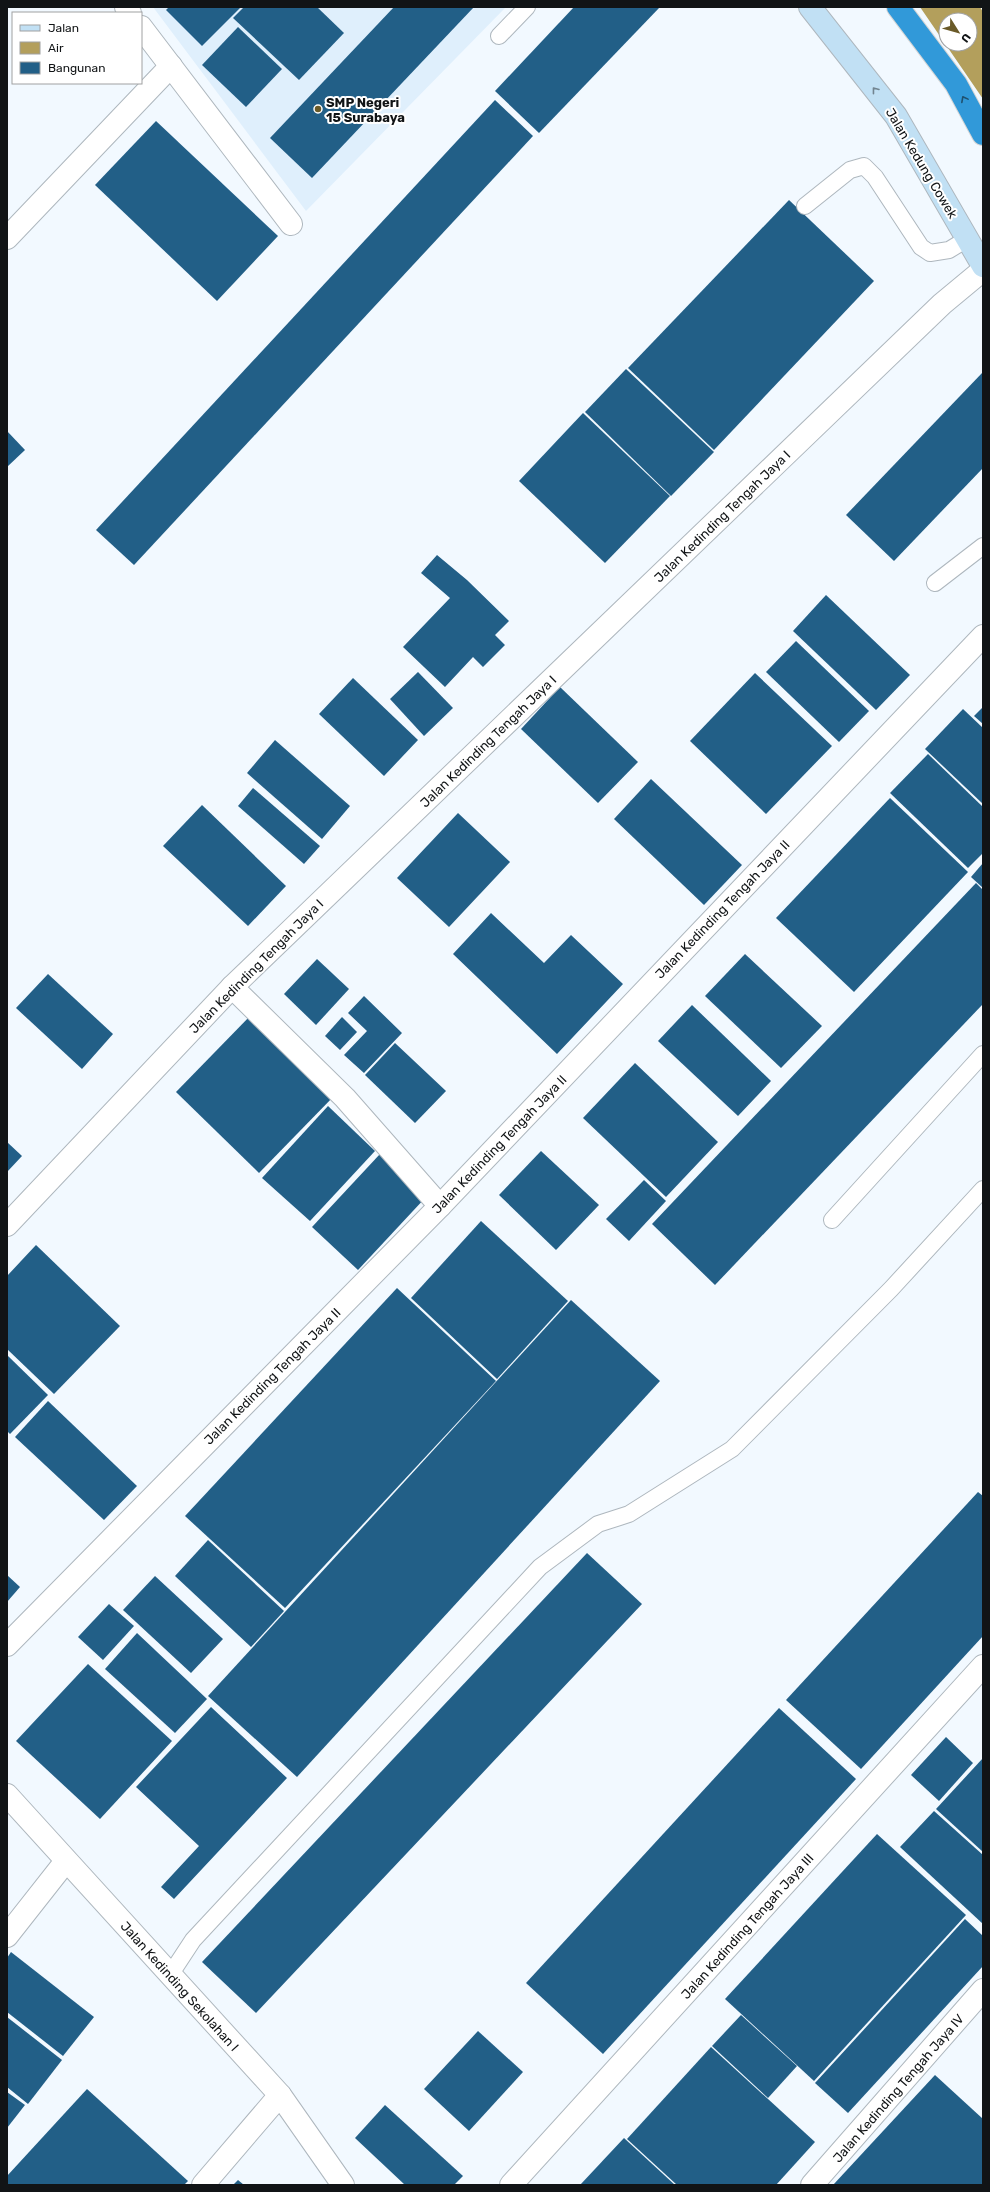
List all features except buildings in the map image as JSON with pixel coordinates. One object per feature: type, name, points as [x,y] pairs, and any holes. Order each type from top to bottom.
[{"type":"highway","points":[[898,7],[956,84],[983,134]]},
{"type":"main road","name":"Jalan Kedung Cowek","points":[[810,7],[896,116],[983,266]]},
{"type":"street","points":[[142,28],[291,224]]},
{"type":"street","points":[[7,238],[170,66]]},
{"type":"street","name":"Jalan Kedinding Tengah Jaya I","points":[[7,1225],[232,987],[942,304],[983,270]]},
{"type":"street","name":"Jalan Kedinding Tengah Jaya II","points":[[7,1645],[440,1206],[983,636]]},
{"type":"street","points":[[232,987],[345,1098],[440,1206]]},
{"type":"street","name":"Jalan Kedinding Tengah Jaya III","points":[[511,2185],[983,1666]]},
{"type":"street","name":"Jalan Kedinding Sekolahan I","points":[[7,1795],[280,2095],[343,2185]]},
{"type":"street","points":[[7,1936],[66,1860]]},
{"type":"street","name":"Jalan Kedinding Tengah Jaya IV","points":[[812,2185],[983,1990]]},
{"type":"street","points":[[203,2185],[280,2095]]},
{"type":"lane","points":[[498,36],[527,7]]},
{"type":"lane","points":[[805,206],[850,170],[864,166],[875,177],[921,247],[930,253],[948,250],[967,238]]},
{"type":"lane","points":[[935,583],[983,546]]},
{"type":"lane","points":[[832,1220],[983,1054]]},
{"type":"lane","points":[[170,1975],[194,1940],[540,1567],[598,1524],[629,1514],[732,1450],[890,1289],[983,1189]]},
{"type":"shaded area","name":"SMP Negeri 15 Surabaya","points":[[153,7],[506,7],[306,211]]},
{"type":"water","points":[[920,7],[980,7],[983,12],[983,99],[951,52],[978,52],[978,12],[938,12],[938,33]]},
{"type":"place","name":"SMP Negeri 15 Surabaya","points":[[318,109]]}]
